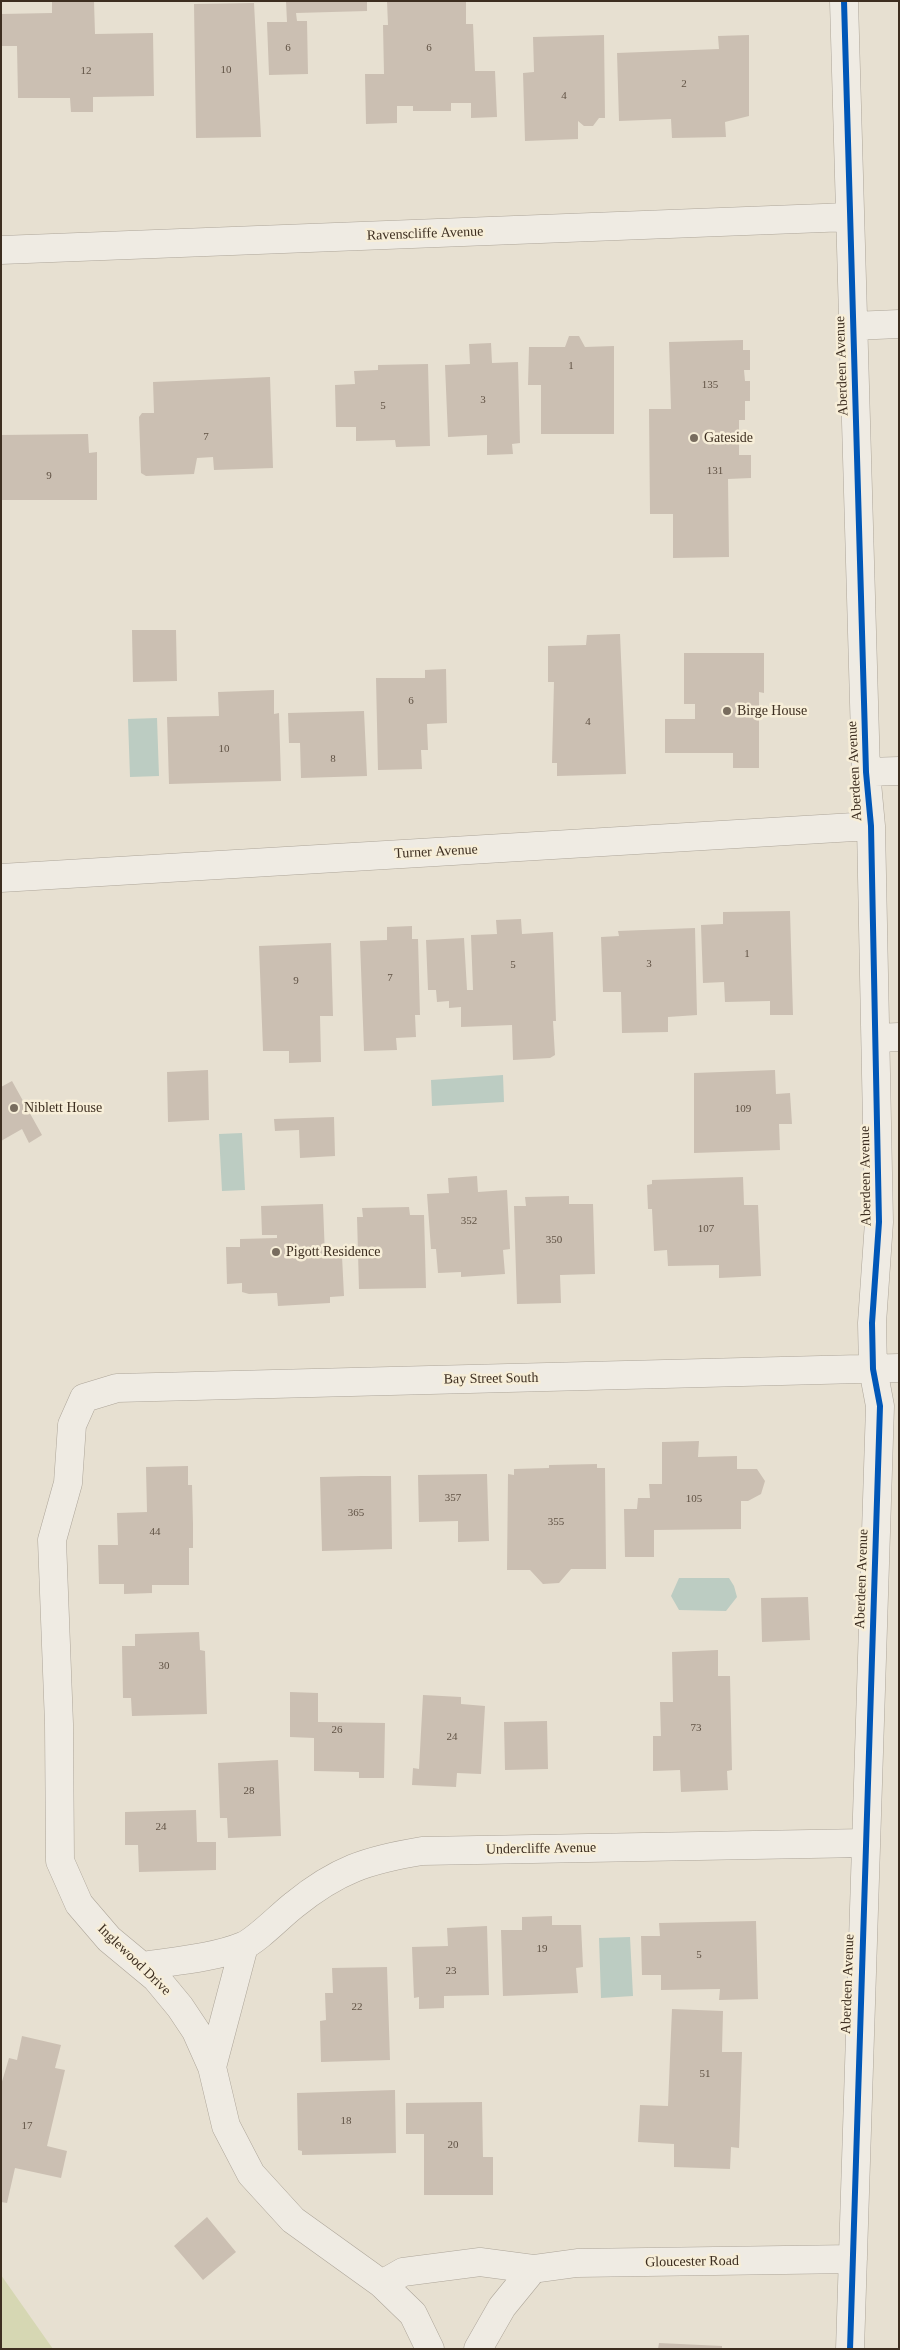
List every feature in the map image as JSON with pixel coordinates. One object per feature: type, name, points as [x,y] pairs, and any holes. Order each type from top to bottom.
[{"type":"street","name":"Aberdeen Avenue","points":[[844,1],[866,772],[887,1038],[879,1222],[872,1323],[886,1369],[880,1406],[850,2349]]},
{"type":"street","name":"Ravenscliffe Avenue","points":[[1,250],[849,217]]},
{"type":"street","points":[[853,326],[899,324]]},
{"type":"street","points":[[866,772],[899,771]]},
{"type":"street","name":"Turner Avenue","points":[[1,878],[871,826]]},
{"type":"street","name":"Bay Street South","points":[[84,1398],[116,1388],[886,1369]]},
{"type":"street","name":"Inglewood Drive","points":[[84,1398],[72,1425],[68,1483],[52,1540],[59,1724],[60,1861],[79,1904],[109,1939],[142,1966],[180,2007],[196,2032],[212,2067],[226,2126],[251,2174],[293,2220],[382,2284],[413,2314],[430,2349]]},
{"type":"street","name":"Undercliffe Avenue","points":[[142,1966],[206,1956],[244,1946],[309,1892],[332,1877],[355,1866],[422,1851],[865,1843]]},
{"type":"street","points":[[212,2067],[244,1946]]},
{"type":"street","name":"Gloucester Road","points":[[382,2284],[403,2272],[480,2262],[533,2270],[577,2263],[853,2259]]},
{"type":"street","points":[[478,2349],[502,2307],[533,2270]]},
{"type":"green space","points":[[1,2275],[53,2349],[1,2349]]},
{"type":"shaded area","points":[[157,718],[159,776],[130,777],[128,719]]},
{"type":"shaded area","points":[[503,1075],[504,1102],[432,1106],[431,1080]]},
{"type":"shaded area","points":[[242,1133],[245,1190],[222,1191],[219,1134]]},
{"type":"shaded area","points":[[679,1578],[729,1578],[734,1586],[737,1597],[726,1611],[679,1610],[671,1596]]},
{"type":"shaded area","points":[[630,1937],[633,1996],[601,1998],[599,1938]]},
{"type":"building","points":[[52,1],[94,1],[95,34],[153,33],[154,96],[93,97],[93,112],[71,112],[70,98],[18,98],[17,46],[1,46],[1,14],[52,13]]},
{"type":"building","points":[[286,1],[367,1],[367,11],[296,13],[297,21],[307,21],[308,74],[269,75],[267,22],[287,22]]},
{"type":"building","points":[[387,1],[466,1],[466,24],[473,24],[475,71],[495,71],[497,117],[471,118],[471,103],[451,103],[451,111],[413,111],[413,106],[397,106],[397,123],[366,124],[365,74],[384,74],[383,25],[388,25]]},
{"type":"building","points":[[254,3],[261,137],[196,138],[194,4]]},
{"type":"building","points":[[604,35],[605,118],[599,118],[593,126],[584,126],[578,121],[578,139],[525,141],[523,73],[534,72],[533,37]]},
{"type":"building","points":[[749,35],[749,116],[725,122],[726,137],[672,138],[671,119],[619,121],[617,53],[719,49],[718,36]]},
{"type":"building","points":[[569,336],[579,336],[585,347],[614,346],[614,434],[541,434],[541,385],[528,385],[529,347],[565,347]]},
{"type":"building","name":"Gateside","points":[[743,340],[743,350],[750,350],[750,370],[744,370],[745,381],[750,381],[750,401],[745,401],[745,420],[739,420],[739,455],[751,455],[751,478],[728,479],[729,557],[673,558],[673,514],[650,514],[649,409],[671,409],[669,342]]},
{"type":"building","points":[[491,343],[492,363],[518,362],[520,443],[512,444],[513,454],[487,455],[487,435],[448,437],[445,365],[470,364],[469,344]]},
{"type":"building","points":[[428,364],[430,446],[396,447],[395,440],[356,441],[356,427],[336,427],[335,385],[355,384],[354,371],[378,370],[378,365]]},
{"type":"building","points":[[270,377],[273,468],[214,470],[213,457],[197,458],[194,474],[146,476],[141,473],[139,417],[142,413],[154,413],[153,382]]},
{"type":"building","points":[[88,434],[89,453],[97,452],[97,500],[1,500],[1,435]]},
{"type":"building","points":[[132,630],[176,630],[177,681],[133,682]]},
{"type":"building","points":[[620,634],[626,774],[557,776],[557,763],[552,763],[554,682],[548,682],[548,646],[586,645],[587,635]]},
{"type":"building","name":"Birge House","points":[[684,653],[764,653],[764,693],[759,692],[759,768],[733,768],[733,753],[665,753],[665,719],[695,719],[695,704],[684,704]]},
{"type":"building","points":[[446,669],[447,723],[427,724],[428,750],[421,750],[422,769],[378,770],[376,678],[425,678],[425,670]]},
{"type":"building","points":[[274,690],[274,714],[279,713],[281,781],[169,784],[167,717],[219,716],[218,692]]},
{"type":"building","points":[[364,711],[367,776],[301,778],[300,743],[289,743],[288,713]]},
{"type":"building","points":[[790,911],[793,1015],[770,1015],[770,1001],[725,1002],[724,982],[703,983],[701,925],[723,924],[723,912]]},
{"type":"building","points":[[521,919],[522,934],[553,932],[556,1021],[553,1021],[555,1055],[550,1058],[513,1060],[512,1025],[461,1027],[461,1007],[449,1008],[449,1001],[437,1002],[436,990],[428,990],[426,940],[464,938],[467,990],[473,990],[471,935],[497,934],[496,920]]},
{"type":"building","points":[[412,926],[412,939],[418,939],[420,1015],[415,1015],[416,1037],[396,1038],[397,1050],[364,1051],[360,941],[387,940],[387,927]]},
{"type":"building","points":[[695,928],[697,1015],[668,1017],[668,1032],[622,1033],[621,992],[603,992],[601,937],[619,936],[618,931]]},
{"type":"building","points":[[331,943],[333,1016],[320,1016],[321,1062],[289,1063],[289,1051],[263,1051],[259,946]]},
{"type":"building","points":[[208,1070],[209,1120],[168,1122],[167,1072]]},
{"type":"building","points":[[775,1070],[776,1094],[790,1093],[792,1124],[779,1124],[780,1150],[694,1153],[694,1073]]},
{"type":"building","name":"Niblett House","points":[[12,1081],[42,1135],[29,1143],[22,1129],[1,1141],[1,1087]]},
{"type":"building","points":[[334,1117],[335,1156],[300,1158],[299,1130],[275,1131],[274,1119]]},
{"type":"building","points":[[477,1176],[478,1192],[507,1190],[510,1249],[503,1250],[505,1274],[461,1277],[461,1272],[438,1273],[436,1249],[431,1249],[427,1194],[449,1193],[448,1178]]},
{"type":"building","points":[[743,1177],[744,1205],[758,1205],[761,1276],[719,1278],[719,1265],[668,1266],[667,1250],[654,1251],[652,1209],[648,1209],[647,1185],[652,1184],[652,1180]]},
{"type":"building","points":[[569,1196],[569,1204],[593,1204],[595,1274],[560,1275],[561,1303],[517,1304],[514,1206],[526,1206],[525,1197]]},
{"type":"building","name":"Pigott Residence","points":[[323,1204],[325,1257],[342,1256],[344,1296],[330,1297],[330,1303],[278,1306],[277,1293],[249,1294],[242,1292],[242,1283],[227,1284],[226,1247],[240,1247],[240,1239],[277,1238],[277,1235],[262,1235],[261,1206]]},
{"type":"building","points":[[409,1207],[410,1215],[424,1215],[426,1288],[359,1289],[357,1217],[363,1217],[362,1208]]},
{"type":"building","points":[[699,1441],[698,1457],[737,1456],[737,1469],[757,1469],[765,1481],[761,1494],[748,1501],[741,1501],[741,1529],[654,1530],[654,1557],[625,1557],[624,1509],[637,1509],[638,1498],[650,1498],[649,1484],[662,1484],[662,1442]]},
{"type":"building","points":[[597,1464],[597,1468],[605,1468],[606,1569],[571,1569],[559,1583],[543,1584],[530,1570],[507,1570],[508,1474],[514,1475],[514,1469],[549,1468],[549,1465]]},
{"type":"building","points":[[188,1466],[188,1485],[192,1485],[193,1524],[193,1548],[189,1548],[189,1585],[152,1585],[152,1593],[124,1594],[124,1584],[99,1584],[98,1545],[118,1545],[117,1513],[147,1512],[146,1467]]},
{"type":"building","points":[[487,1474],[489,1541],[458,1542],[458,1521],[419,1522],[418,1475]]},
{"type":"building","points":[[391,1476],[392,1549],[322,1551],[320,1477]]},
{"type":"building","points":[[808,1597],[810,1640],[762,1642],[761,1598]]},
{"type":"building","points":[[199,1632],[200,1650],[205,1651],[207,1714],[132,1716],[131,1698],[123,1698],[122,1646],[135,1646],[135,1634]]},
{"type":"building","points":[[718,1650],[718,1676],[730,1676],[732,1770],[727,1771],[728,1790],[681,1792],[680,1770],[653,1771],[653,1736],[661,1736],[660,1702],[673,1702],[672,1652]]},
{"type":"building","points":[[290,1692],[318,1693],[318,1722],[385,1723],[384,1778],[359,1778],[359,1772],[314,1771],[314,1738],[290,1737]]},
{"type":"building","points":[[423,1695],[461,1697],[461,1704],[485,1706],[481,1774],[457,1773],[456,1787],[412,1785],[413,1768],[419,1769]]},
{"type":"building","points":[[547,1721],[548,1769],[505,1770],[504,1722]]},
{"type":"building","points":[[278,1760],[281,1836],[228,1838],[227,1818],[220,1818],[218,1763]]},
{"type":"building","points":[[196,1810],[197,1842],[216,1842],[216,1870],[139,1872],[138,1845],[125,1845],[125,1812]]},
{"type":"building","points":[[552,1916],[552,1925],[581,1925],[583,1967],[576,1968],[578,1993],[503,1996],[501,1930],[522,1930],[522,1917]]},
{"type":"building","points":[[756,1921],[758,1999],[719,2000],[720,1989],[661,1990],[661,1975],[642,1975],[641,1936],[660,1936],[659,1923]]},
{"type":"building","points":[[487,1926],[489,1995],[444,1996],[444,2008],[419,2009],[419,1997],[414,1998],[412,1947],[448,1946],[447,1928]]},
{"type":"building","points":[[387,1967],[390,2060],[321,2062],[320,2021],[326,2020],[325,1993],[333,1993],[332,1968]]},
{"type":"building","points":[[672,2009],[723,2011],[722,2052],[742,2052],[739,2148],[731,2147],[730,2169],[674,2167],[674,2144],[638,2142],[640,2105],[668,2106]]},
{"type":"building","points":[[22,2036],[61,2045],[55,2068],[65,2070],[47,2146],[67,2151],[61,2178],[15,2168],[7,2203],[1,2202],[1,2085],[9,2058],[17,2060]]},
{"type":"building","points":[[395,2090],[396,2153],[302,2155],[302,2151],[298,2150],[297,2093]]},
{"type":"building","points":[[482,2102],[483,2157],[493,2157],[493,2195],[424,2195],[424,2134],[406,2134],[406,2103]]},
{"type":"building","points":[[207,2217],[236,2252],[203,2280],[174,2246]]},
{"type":"building","points":[[659,2343],[722,2346],[722,2349],[658,2349]]},
{"type":"cycle path","points":[[844,1],[866,772],[871,826],[879,1222],[872,1323],[873,1369],[880,1406],[850,2349]]},
{"type":"place","name":"Gateside","points":[[694,438]]},
{"type":"place","name":"Birge House","points":[[727,711]]},
{"type":"place","name":"Niblett House","points":[[14,1108]]},
{"type":"place","name":"Pigott Residence","points":[[276,1252]]}]
